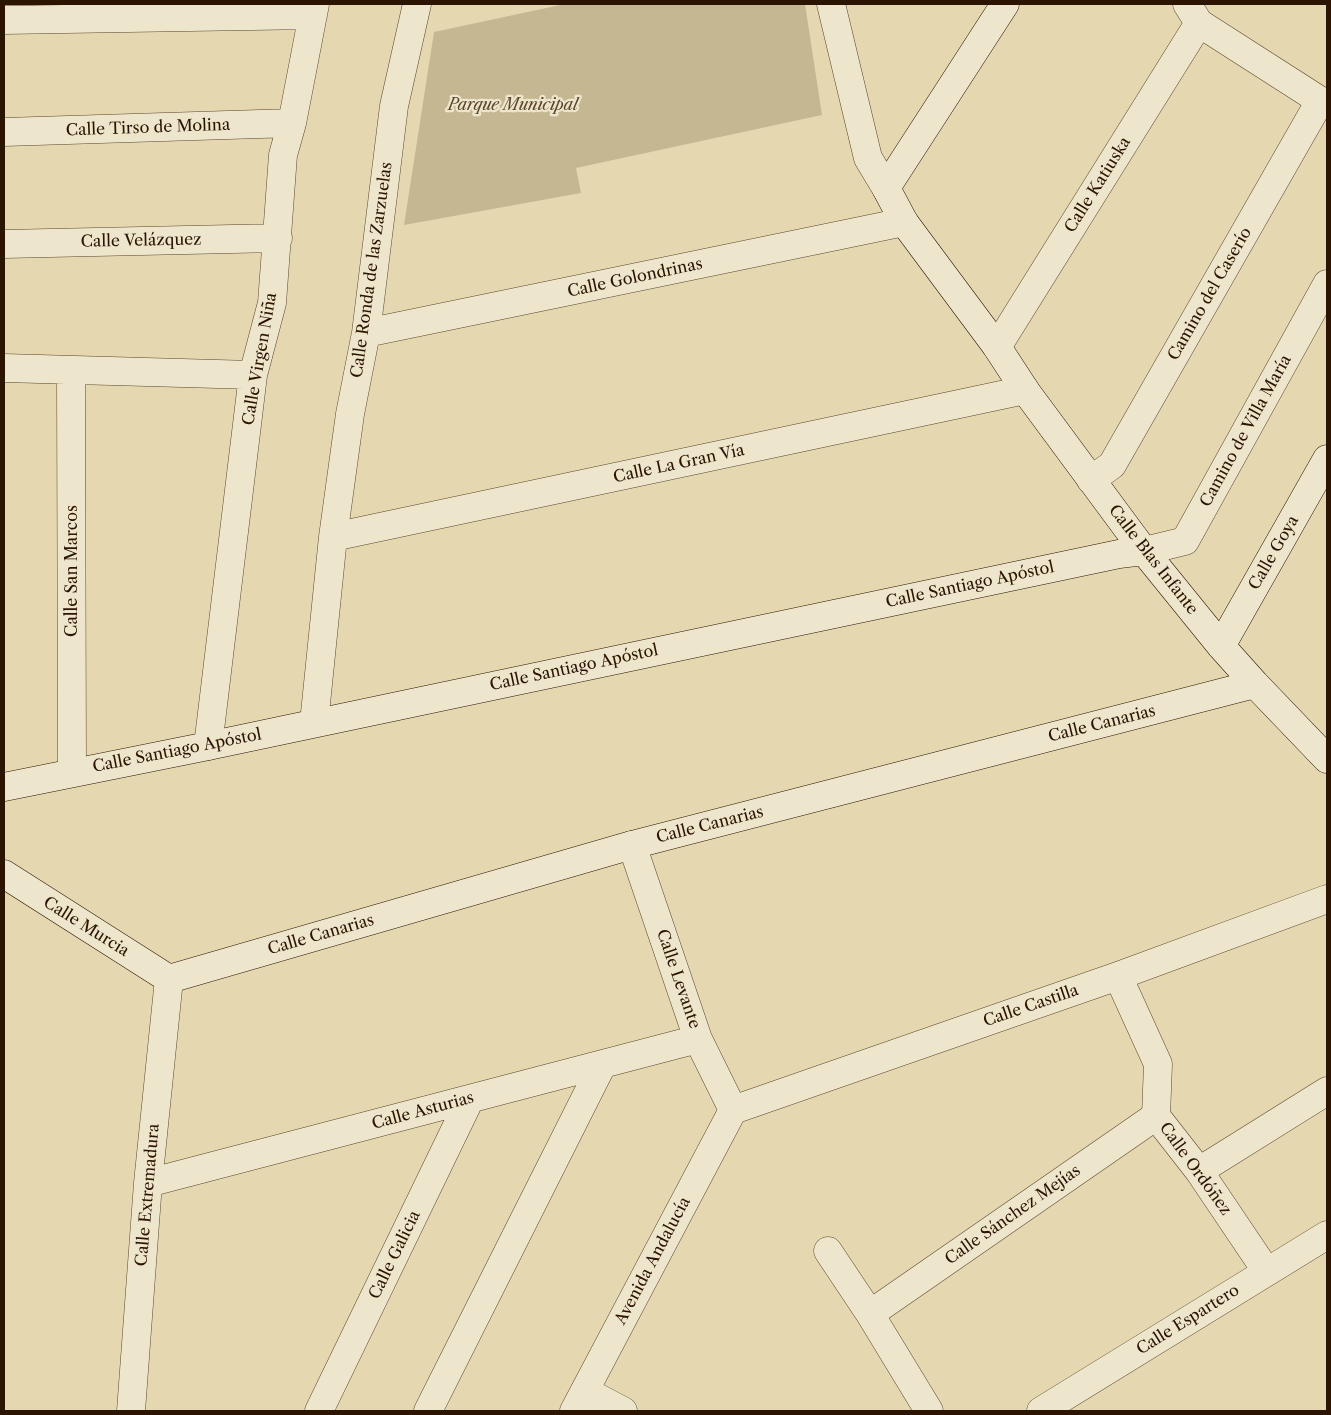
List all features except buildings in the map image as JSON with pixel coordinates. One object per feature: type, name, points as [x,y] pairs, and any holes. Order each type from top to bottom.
[{"type":"street","name":"Calle Ronda de las Zarzuelas","points":[[333,537],[350,414],[366,333],[394,106],[417,4]]},
{"type":"street","name":"Calle Blas Infante","points":[[831,4],[868,158],[904,222],[1144,551],[1221,646],[1327,759]]},
{"type":"street","points":[[886,188],[1006,4]]},
{"type":"street","points":[[4,20],[314,9]]},
{"type":"street","name":"Calle Virgen Niña","points":[[208,746],[253,375],[272,303],[284,155],[314,9]]},
{"type":"street","points":[[1193,13],[1324,103]]},
{"type":"street","name":"Calle Katiuska","points":[[996,347],[1193,13]]},
{"type":"street","name":"Camino del Caserío","points":[[1091,480],[1112,465],[1324,103]]},
{"type":"street","name":"Calle Tirso de Molina","points":[[4,132],[292,123]]},
{"type":"street","name":"Calle Golondrinas","points":[[366,333],[904,222]]},
{"type":"street","name":"Calle Velázquez","points":[[4,244],[278,238]]},
{"type":"street","name":"Camino de Villa María","points":[[1144,551],[1185,541],[1327,284]]},
{"type":"street","points":[[4,368],[253,375]]},
{"type":"street","name":"Calle San Marcos","points":[[71,370],[72,772]]},
{"type":"street","name":"Calle La Gran Vía","points":[[333,537],[1025,390]]},
{"type":"street","name":"Calle Goya","points":[[1221,646],[1327,459]]},
{"type":"street","points":[[314,723],[333,537]]},
{"type":"street","name":"Calle Santiago Apóstol","points":[[4,787],[208,746],[1090,560],[1144,551]]},
{"type":"street","name":"Calle Canarias","points":[[170,979],[632,845],[1255,684]]},
{"type":"street","name":"Calle Levante","points":[[632,845],[698,1039],[733,1110]]},
{"type":"street","name":"Calle Murcia","points":[[4,874],[170,979]]},
{"type":"street","name":"Calle Castilla","points":[[733,1110],[1118,976],[1327,899]]},
{"type":"street","name":"Calle Ordóñez","points":[[1118,976],[1158,1064],[1156,1116],[1199,1171],[1266,1272]]},
{"type":"street","name":"Calle Extremadura","points":[[131,1411],[148,1183],[170,979]]},
{"type":"street","name":"Calle Asturias","points":[[148,1183],[698,1039]]},
{"type":"street","points":[[428,1411],[602,1064]]},
{"type":"street","points":[[1199,1171],[1327,1091]]},
{"type":"street","name":"Calle Galicia","points":[[320,1411],[470,1099]]},
{"type":"street","name":"Avenida Andalucía","points":[[579,1401],[733,1110]]},
{"type":"street","name":"Calle Sánchez Mejías","points":[[870,1314],[1156,1116]]},
{"type":"street","name":"Calle Espartero","points":[[1048,1410],[1327,1235]]},
{"type":"street","points":[[828,1251],[870,1314],[929,1411]]},
{"type":"street","points":[[579,1401],[623,1411]]},
{"type":"green space","name":"Parque Municipal","points":[[565,4],[805,4],[822,115],[576,168],[581,193],[404,225],[434,32]]}]
